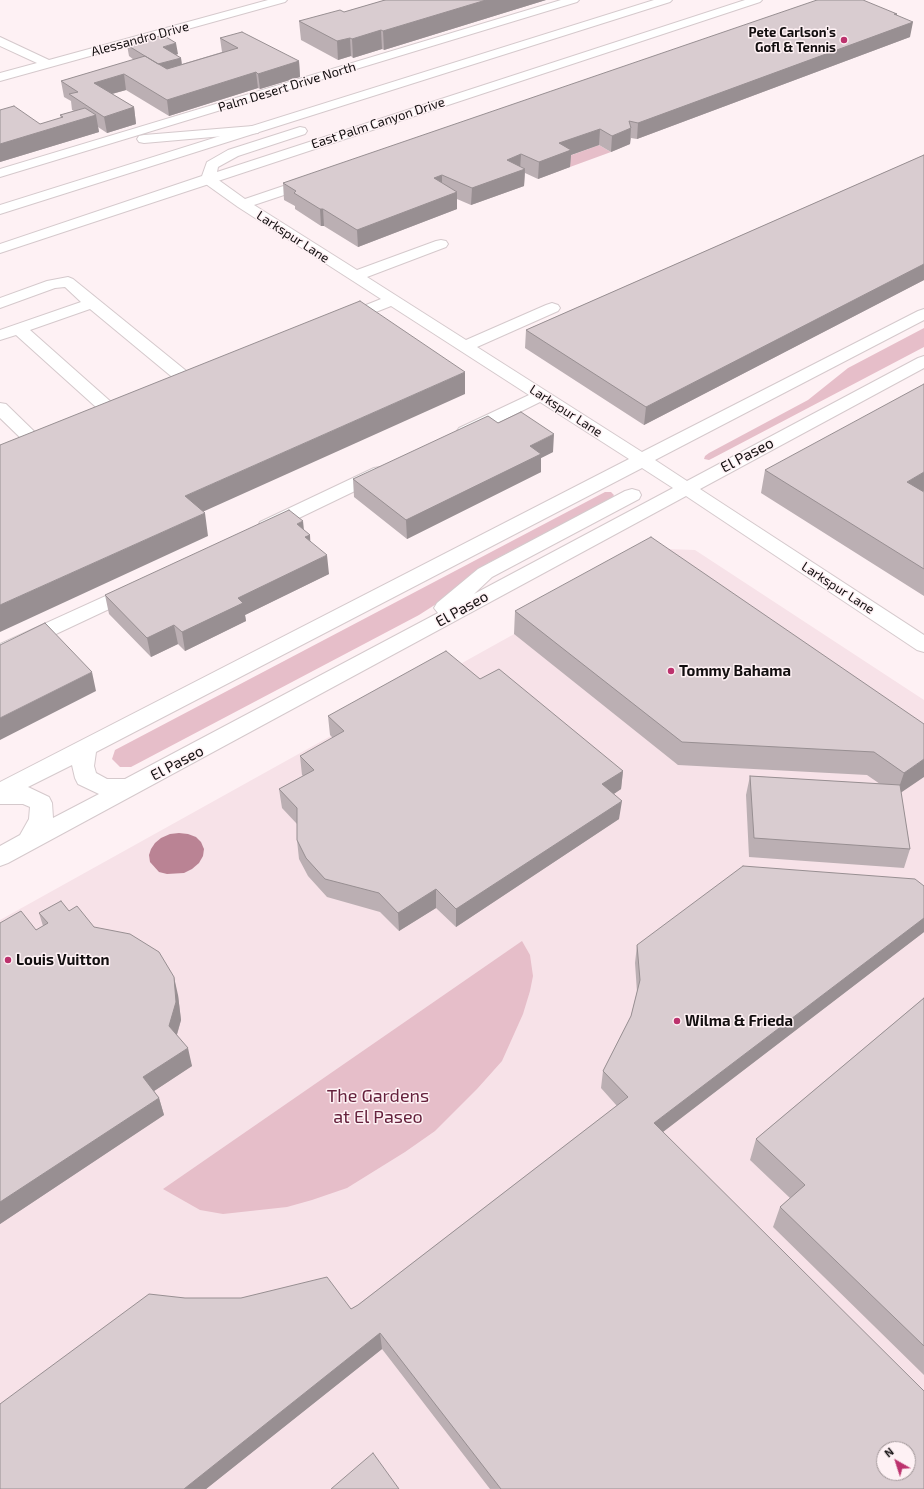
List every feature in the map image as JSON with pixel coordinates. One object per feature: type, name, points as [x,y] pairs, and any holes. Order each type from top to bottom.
[{"type":"street","name":"Alessandro Drive","points":[[0,77],[259,2],[281,0]]},
{"type":"street","name":"Palm Desert Drive North","points":[[0,173],[573,0]]},
{"type":"street","name":"East Palm Canyon Drive","points":[[0,210],[666,0]]},
{"type":"street","name":"East Palm Canyon Drive","points":[[0,249],[208,179],[756,0]]},
{"type":"street","points":[[0,41],[48,64]]},
{"type":"street","points":[[391,100],[403,94],[410,81]]},
{"type":"street","points":[[208,179],[212,165],[233,153],[313,127]]},
{"type":"street","points":[[96,144],[132,139],[253,130]]},
{"type":"street","points":[[243,204],[326,176]]},
{"type":"street","name":"Larkspur Lane","points":[[208,179],[243,204],[686,488],[924,645]]},
{"type":"street","points":[[356,276],[442,244]]},
{"type":"street","points":[[0,302],[52,284],[68,282],[189,382]]},
{"type":"street","points":[[327,326],[392,300]]},
{"type":"street","points":[[0,335],[92,303]]},
{"type":"street","points":[[465,346],[552,308]]},
{"type":"street","points":[[0,792],[924,314]]},
{"type":"street","points":[[19,329],[113,413]]},
{"type":"street","name":"El Paseo","points":[[0,857],[924,361]]},
{"type":"street","points":[[446,441],[542,395]]},
{"type":"street","points":[[0,408],[36,444]]},
{"type":"street","points":[[252,533],[396,465]]},
{"type":"street","points":[[417,633],[427,620],[454,601],[485,573],[632,494]]},
{"type":"street","points":[[0,652],[151,581]]},
{"type":"street","points":[[85,748],[83,766],[86,778],[104,787],[129,788]]},
{"type":"street","points":[[0,796],[26,795],[41,803],[41,819],[29,841]]},
{"type":"shaded area","points":[[667,549],[695,550],[924,700],[924,1489],[0,1489],[0,920]]},
{"type":"shaded area","points":[[179,833],[196,837],[201,842],[204,849],[203,856],[199,863],[184,873],[167,874],[159,872],[150,862],[149,855],[151,849],[161,838],[170,834]]},
{"type":"green space","points":[[599,145],[611,152],[570,167],[558,160]]},
{"type":"green space","points":[[924,328],[924,347],[713,458],[709,460],[704,459],[709,453],[808,400],[848,368]]},
{"type":"green space","points":[[605,492],[611,492],[614,495],[612,498],[488,563],[471,574],[444,599],[419,615],[131,767],[120,767],[112,759],[115,750]]},
{"type":"green space","name":"The Gardens at El Paseo","points":[[522,941],[530,955],[533,976],[523,1014],[502,1061],[477,1089],[435,1131],[405,1152],[347,1188],[287,1207],[223,1214],[200,1210],[163,1189]]},
{"type":"building","points":[[385,0],[486,0],[383,31],[381,30],[352,39],[350,38],[337,41],[299,21],[340,10],[344,12]]},
{"type":"building","points":[[817,0],[863,0],[913,22],[638,123],[629,121],[631,128],[612,136],[600,129],[559,143],[571,150],[539,162],[521,154],[507,160],[525,169],[472,188],[442,175],[434,178],[457,192],[357,230],[294,193],[296,191],[283,183]]},
{"type":"building","points":[[242,32],[299,61],[258,74],[256,72],[167,100],[124,74],[94,83],[134,107],[104,117],[69,94],[78,92],[61,81],[145,56],[167,69],[238,48],[220,38]]},
{"type":"building","points":[[163,35],[176,43],[163,47],[181,58],[158,64],[127,45]]},
{"type":"building","points":[[14,106],[40,124],[63,117],[60,115],[85,108],[96,115],[0,144],[0,110]]},
{"type":"building","points":[[924,155],[924,264],[646,407],[526,330]]},
{"type":"building","points":[[360,301],[465,372],[185,496],[205,513],[0,605],[0,445]]},
{"type":"building","points":[[924,384],[924,472],[907,482],[924,492],[924,569],[765,470]]},
{"type":"building","points":[[521,412],[554,434],[530,446],[541,454],[406,520],[353,479],[488,416],[498,423]]},
{"type":"building","points":[[289,510],[303,521],[297,524],[310,535],[305,537],[327,555],[238,598],[243,603],[182,632],[174,625],[147,638],[105,595]]},
{"type":"building","points":[[651,537],[924,724],[924,759],[904,773],[874,752],[682,742],[515,611]]},
{"type":"building","points":[[45,623],[92,672],[0,718],[0,645]]},
{"type":"building","points":[[446,651],[480,679],[499,669],[623,771],[602,784],[622,801],[456,909],[436,889],[398,913],[379,893],[325,879],[306,858],[297,840],[297,808],[279,789],[314,770],[300,756],[344,731],[328,716]]},
{"type":"building","points":[[750,776],[900,785],[910,849],[754,838]]},
{"type":"building","points":[[743,866],[915,879],[924,886],[924,918],[654,1123],[924,1391],[924,1489],[501,1489],[380,1333],[184,1489],[0,1489],[0,1404],[149,1294],[185,1298],[241,1298],[327,1277],[351,1309],[628,1097],[603,1071],[631,1016],[640,980],[637,945]]},
{"type":"building","points":[[61,901],[69,911],[77,906],[94,927],[130,934],[159,952],[174,977],[176,1002],[169,1026],[188,1048],[143,1077],[159,1098],[0,1202],[0,923],[21,911],[36,930],[48,923],[39,913]]},
{"type":"building","points":[[924,998],[924,1346],[780,1207],[805,1185],[756,1139]]},
{"type":"building","points":[[373,1453],[399,1489],[331,1489]]},
{"type":"place","name":"Pete Carlson's Gofl & Tennis","points":[[844,40]]},
{"type":"place","name":"Tommy Bahama","points":[[671,671]]},
{"type":"place","name":"Louis Vuitton","points":[[8,960]]},
{"type":"place","name":"Wilma & Frieda","points":[[677,1021]]}]
